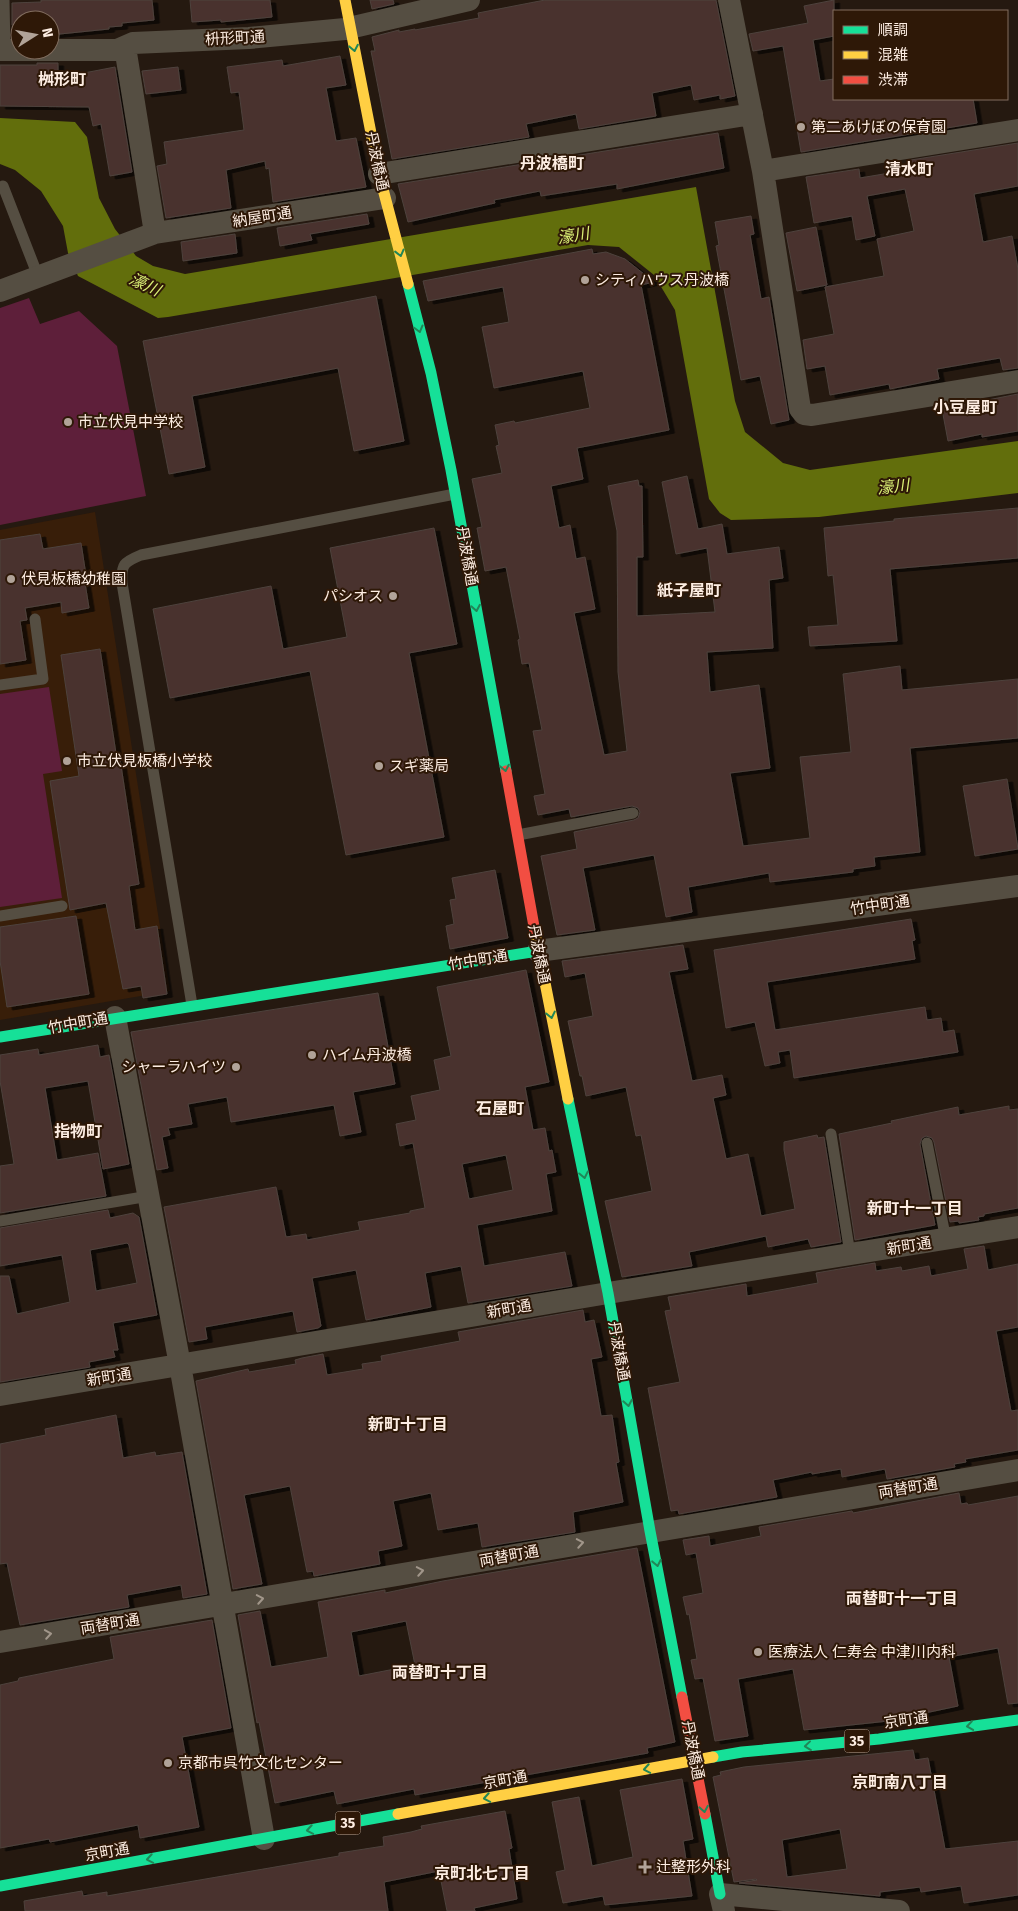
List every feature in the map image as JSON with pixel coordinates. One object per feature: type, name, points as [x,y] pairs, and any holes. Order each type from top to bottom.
[{"type":"street","name":"丹波橋通","points":[[345,0],[379,174],[431,373],[455,494],[538,950],[608,1293],[650,1531],[722,1903]]},
{"type":"street","name":"枡形町通","points":[[2,50],[116,50],[133,43],[249,38],[350,28],[469,0]]},
{"type":"street","points":[[730,0],[763,171],[800,409],[804,414],[812,416],[1018,382]]},
{"type":"street","points":[[125,47],[147,236]]},
{"type":"street","points":[[379,174],[752,114]]},
{"type":"street","points":[[763,171],[1018,130]]},
{"type":"street","name":"納屋町通","points":[[38,276],[147,236],[385,198]]},
{"type":"street","points":[[0,291],[38,276]]},
{"type":"street","name":"竹中町通","points":[[0,1036],[538,950],[1018,886]]},
{"type":"street","points":[[115,1017],[180,1365],[264,1839]]},
{"type":"street","name":"新町通","points":[[0,1395],[608,1293],[1018,1227]]},
{"type":"street","name":"両替町通","points":[[0,1642],[1018,1470]]},
{"type":"street","name":"京町通","points":[[0,1886],[742,1752],[879,1739],[1018,1720]]},
{"type":"street","points":[[722,1903],[899,1911]]},
{"type":"lane","points":[[2,50],[4,0]]},
{"type":"lane","points":[[3,186],[38,276]]},
{"type":"lane","points":[[192,1005],[122,582],[122,569],[128,560],[141,555],[455,494]]},
{"type":"lane","points":[[0,685],[43,679],[35,619]]},
{"type":"lane","points":[[518,835],[634,813]]},
{"type":"lane","points":[[0,916],[62,906]]},
{"type":"lane","points":[[831,1134],[850,1254]]},
{"type":"lane","points":[[927,1143],[946,1240]]},
{"type":"lane","points":[[0,1221],[149,1196]]},
{"type":"shaded area","name":"市立伏見中学校","points":[[29,298],[40,324],[79,311],[117,346],[146,496],[0,525],[0,308]]},
{"type":"shaded area","name":"市立伏見板橋小学校","points":[[95,512],[170,991],[0,1020],[0,530]]},
{"type":"shaded area","points":[[49,687],[62,771],[43,774],[62,898],[0,907],[0,694]]},
{"type":"water","name":"濠川","points":[[0,118],[75,122],[87,137],[99,198],[115,229],[136,256],[153,266],[185,274],[696,187],[735,401],[745,432],[783,463],[810,470],[1018,441],[1018,493],[819,517],[731,520],[720,513],[709,499],[675,310],[654,275],[619,247],[588,245],[158,318],[78,276],[68,253],[63,226],[41,191],[15,170],[0,164]]},
{"type":"building","points":[[41,0],[152,0],[154,20],[122,23],[122,26],[109,27],[109,29],[60,34],[60,10],[12,10],[12,3],[41,2]]},
{"type":"building","points":[[190,0],[270,0],[272,17],[221,22],[221,20],[192,22]]},
{"type":"building","points":[[370,0],[393,0],[394,4],[372,9]]},
{"type":"building","points":[[545,0],[716,0],[735,96],[720,99],[720,95],[694,100],[691,85],[652,93],[656,116],[579,129],[576,114],[526,124],[529,137],[392,159],[371,51],[375,51],[372,37],[399,30],[399,32],[415,30],[479,18],[478,13]]},
{"type":"building","points":[[834,0],[833,36],[813,40],[820,81],[833,79],[833,100],[973,100],[977,123],[801,152],[783,46],[753,51],[749,34],[808,23],[804,6]]},
{"type":"building","points":[[340,56],[346,85],[326,88],[336,141],[356,138],[366,187],[273,202],[269,168],[266,169],[265,161],[226,170],[231,208],[166,218],[157,166],[167,164],[164,142],[244,130],[239,92],[231,93],[227,67],[282,60],[283,66]]},
{"type":"building","points":[[37,63],[58,63],[58,74],[84,73],[115,67],[132,172],[110,176],[101,124],[93,126],[89,107],[0,106],[0,65],[37,65]]},
{"type":"building","points":[[178,67],[181,90],[146,94],[142,71]]},
{"type":"building","points":[[718,133],[724,168],[617,189],[617,184],[541,196],[540,191],[494,200],[495,203],[408,222],[398,184]]},
{"type":"building","points":[[1018,143],[1018,186],[974,194],[983,242],[1012,236],[1018,269],[1018,368],[1003,370],[1000,358],[937,369],[939,379],[890,389],[889,384],[830,395],[825,366],[807,369],[803,340],[834,334],[825,287],[884,276],[877,239],[914,231],[905,189],[867,196],[875,236],[856,240],[852,216],[814,223],[806,177],[859,169],[860,178],[913,169],[911,160]]},
{"type":"building","points":[[367,214],[369,224],[310,234],[312,240],[280,246],[277,228]]},
{"type":"building","points":[[751,216],[754,234],[750,235],[761,299],[769,297],[789,420],[771,424],[760,376],[741,380],[716,246],[719,245],[715,222]]},
{"type":"building","points":[[816,227],[827,285],[797,291],[786,233]]},
{"type":"building","points":[[235,234],[237,253],[183,261],[181,242]]},
{"type":"building","points":[[592,249],[593,254],[606,252],[625,259],[654,282],[641,285],[669,430],[577,448],[583,479],[551,486],[559,528],[570,525],[576,559],[585,557],[595,609],[574,613],[604,755],[627,751],[618,672],[617,531],[608,486],[638,480],[639,486],[642,486],[643,557],[637,557],[637,616],[715,612],[707,548],[676,554],[662,482],[687,476],[698,529],[722,524],[727,554],[779,547],[783,578],[769,580],[773,648],[707,652],[710,692],[759,685],[770,768],[730,773],[743,846],[810,838],[800,757],[851,752],[843,674],[900,666],[902,690],[1018,679],[1018,738],[910,748],[920,852],[874,857],[875,866],[853,869],[853,872],[770,882],[769,873],[688,887],[692,912],[666,917],[654,855],[583,868],[595,930],[557,935],[541,856],[577,849],[574,832],[634,820],[638,818],[640,812],[638,808],[632,806],[571,817],[569,809],[538,815],[534,796],[545,794],[533,731],[542,730],[529,663],[522,664],[518,640],[520,639],[506,567],[485,571],[477,528],[482,527],[472,479],[502,473],[496,446],[499,445],[495,425],[514,421],[515,423],[590,408],[583,371],[494,388],[482,327],[509,322],[503,287],[428,301],[423,281]]},
{"type":"building","points":[[376,296],[404,441],[354,451],[338,368],[192,396],[205,467],[169,474],[143,341]]},
{"type":"building","points":[[1018,394],[1018,431],[982,437],[982,434],[948,441],[942,409]]},
{"type":"building","points":[[1018,508],[1018,558],[890,569],[897,641],[810,646],[808,627],[838,625],[833,575],[828,576],[824,528],[894,521],[894,519]]},
{"type":"building","points":[[434,528],[457,644],[409,653],[444,837],[346,855],[310,671],[170,698],[153,609],[271,586],[283,649],[347,637],[330,548]]},
{"type":"building","points":[[40,534],[43,549],[81,543],[89,608],[62,613],[61,602],[25,608],[27,620],[20,621],[26,660],[0,664],[0,540]]},
{"type":"building","points":[[100,649],[117,760],[120,759],[139,884],[129,886],[135,930],[157,926],[167,994],[143,998],[141,986],[123,989],[106,903],[70,910],[50,781],[79,776],[61,655]]},
{"type":"building","points":[[1007,779],[1018,849],[975,856],[963,786]]},
{"type":"building","points":[[495,870],[508,938],[450,949],[446,926],[454,924],[450,900],[456,899],[452,878]]},
{"type":"building","points":[[76,916],[89,994],[7,1007],[0,961],[0,927]]},
{"type":"building","points":[[911,919],[915,940],[912,941],[915,959],[767,982],[775,1030],[925,1007],[927,1020],[941,1018],[943,1032],[954,1030],[958,1052],[794,1078],[790,1050],[778,1052],[780,1063],[765,1066],[755,1022],[726,1028],[714,950]]},
{"type":"building","points":[[683,945],[688,969],[669,972],[692,1081],[722,1075],[726,1095],[713,1098],[726,1159],[748,1154],[761,1216],[795,1209],[784,1142],[817,1135],[818,1138],[824,1137],[841,1242],[811,1247],[808,1239],[768,1247],[766,1236],[689,1252],[692,1266],[622,1277],[605,1201],[652,1191],[641,1135],[636,1136],[626,1087],[586,1096],[568,1021],[593,1016],[585,973],[565,977],[562,961]]},
{"type":"building","points":[[526,970],[549,1082],[525,1087],[533,1130],[545,1128],[549,1151],[552,1150],[556,1172],[546,1174],[552,1211],[477,1225],[484,1266],[565,1252],[572,1286],[468,1303],[461,1266],[425,1273],[431,1307],[366,1320],[356,1270],[312,1278],[321,1326],[318,1328],[297,1332],[293,1311],[205,1327],[207,1339],[189,1342],[164,1207],[276,1187],[286,1237],[306,1234],[307,1240],[360,1230],[358,1222],[410,1213],[410,1211],[425,1208],[413,1143],[400,1146],[396,1124],[416,1120],[411,1096],[440,1090],[434,1060],[451,1056],[437,987]],"holes":[[[506,1155],[513,1190],[469,1199],[462,1164]]]},
{"type":"building","points":[[378,993],[395,1084],[353,1092],[361,1132],[340,1136],[334,1105],[231,1122],[227,1097],[188,1104],[192,1124],[168,1128],[170,1135],[162,1137],[168,1168],[157,1170],[131,1032]]},
{"type":"building","points":[[98,1045],[100,1057],[109,1055],[129,1164],[103,1169],[88,1081],[45,1088],[57,1160],[98,1153],[106,1196],[0,1213],[0,1166],[14,1164],[0,1081],[0,1055],[38,1049],[39,1055]]},
{"type":"building","points":[[1009,1106],[1009,1110],[1018,1109],[1018,1208],[984,1214],[984,1216],[978,1217],[979,1220],[959,1223],[959,1221],[950,1222],[934,1142],[932,1138],[926,1136],[922,1138],[920,1144],[935,1225],[855,1240],[839,1134],[958,1107],[959,1115]]},
{"type":"building","points":[[108,1210],[110,1218],[133,1213],[139,1217],[157,1315],[113,1323],[118,1350],[113,1350],[115,1357],[89,1362],[90,1367],[0,1382],[0,1276],[9,1276],[17,1314],[70,1302],[62,1255],[0,1266],[0,1228]],"holes":[[[127,1243],[137,1283],[96,1291],[90,1250]]]},
{"type":"building","points":[[984,1246],[988,1270],[1018,1264],[1018,1327],[996,1331],[1011,1411],[1018,1410],[1018,1450],[965,1459],[966,1462],[954,1464],[955,1467],[887,1479],[885,1469],[842,1477],[841,1469],[812,1474],[812,1472],[773,1480],[777,1497],[679,1514],[678,1510],[671,1511],[648,1388],[680,1382],[665,1311],[671,1310],[668,1297],[746,1284],[747,1296],[818,1283],[816,1273],[875,1263],[876,1271],[901,1267],[902,1271],[929,1266],[931,1276],[968,1269],[964,1249]]},
{"type":"building","points":[[583,1310],[585,1322],[594,1320],[602,1357],[591,1359],[601,1416],[612,1415],[619,1462],[616,1463],[623,1502],[573,1512],[575,1532],[482,1547],[478,1523],[438,1530],[431,1493],[393,1501],[402,1546],[378,1551],[380,1564],[314,1576],[313,1571],[307,1572],[290,1486],[244,1495],[262,1584],[233,1589],[196,1381],[248,1369],[249,1372],[296,1364],[295,1360],[323,1354],[327,1375],[363,1369],[362,1364],[382,1361],[381,1356],[460,1341],[458,1332]]},
{"type":"building","points":[[116,1415],[123,1458],[155,1452],[156,1456],[182,1452],[207,1594],[183,1598],[181,1585],[127,1595],[129,1607],[20,1625],[7,1563],[0,1564],[0,1444],[46,1435],[45,1429]]},
{"type":"building","points":[[959,1493],[961,1504],[967,1503],[968,1505],[1018,1496],[1018,1703],[1008,1704],[998,1648],[949,1657],[958,1706],[906,1717],[907,1719],[804,1730],[793,1669],[738,1679],[748,1736],[715,1741],[703,1678],[695,1679],[691,1660],[697,1659],[689,1614],[687,1615],[683,1597],[703,1593],[696,1553],[686,1555],[683,1540],[709,1536],[710,1546],[761,1536],[759,1527],[852,1511],[853,1513]]},
{"type":"building","points":[[637,1548],[675,1742],[647,1748],[648,1753],[415,1795],[414,1789],[337,1804],[334,1791],[275,1803],[259,1722],[257,1723],[238,1615],[260,1611],[271,1667],[328,1657],[318,1602],[385,1590],[385,1593],[443,1581]],"holes":[[[406,1621],[415,1665],[359,1676],[351,1632]]]},
{"type":"building","points":[[212,1620],[231,1728],[182,1737],[199,1827],[140,1838],[138,1825],[50,1842],[49,1839],[0,1848],[0,1685],[18,1681],[19,1678],[114,1659],[110,1637]]},
{"type":"building","points":[[913,1750],[915,1760],[928,1758],[945,1849],[1018,1841],[1018,1895],[964,1903],[961,1886],[921,1892],[920,1887],[880,1892],[880,1896],[739,1883],[756,1879],[734,1882],[713,1777],[721,1775],[720,1772],[744,1767]],"holes":[[[840,1829],[847,1869],[787,1877],[782,1840]]]},
{"type":"building","points":[[682,1779],[693,1839],[683,1841],[692,1896],[605,1905],[603,1896],[563,1903],[556,1872],[565,1870],[552,1802],[579,1797],[592,1866],[633,1857],[620,1790]]},
{"type":"building","points":[[505,1811],[512,1848],[509,1849],[517,1899],[474,1908],[475,1911],[447,1911],[439,1871],[384,1882],[388,1911],[25,1911],[24,1901],[82,1891],[83,1896],[107,1892],[107,1896],[339,1856],[339,1853],[384,1846],[383,1837],[422,1829],[421,1826]]},
{"type":"traffic: fast","points":[[408,284],[431,373],[451,470],[506,771]]},
{"type":"traffic: fast","points":[[0,1037],[538,951]]},
{"type":"traffic: fast","points":[[568,1099],[608,1293],[650,1531],[682,1697]]},
{"type":"traffic: fast","points":[[713,1757],[742,1752],[879,1739],[1018,1720]]},
{"type":"traffic: fast","points":[[0,1886],[398,1814]]},
{"type":"traffic: fast","points":[[705,1814],[720,1894]]},
{"type":"traffic: slow","points":[[345,0],[379,174],[408,284]]},
{"type":"traffic: slow","points":[[535,932],[568,1099]]},
{"type":"traffic: slow","points":[[398,1814],[713,1757]]},
{"type":"traffic: jam","points":[[506,771],[535,932]]},
{"type":"traffic: jam","points":[[682,1697],[705,1814]]},
{"type":"place","name":"第二あけぼの保育園","points":[[801,127]]},
{"type":"place","name":"シティハウス丹波橋","points":[[585,280]]},
{"type":"place","name":"市立伏見中学校","points":[[68,422]]},
{"type":"place","name":"伏見板橋幼稚園","points":[[11,579]]},
{"type":"place","name":"パシオス","points":[[393,596]]},
{"type":"place","name":"市立伏見板橋小学校","points":[[67,761]]},
{"type":"place","name":"スギ薬局","points":[[379,766]]},
{"type":"place","name":"ハイム丹波橋","points":[[312,1055]]},
{"type":"place","name":"シャーラハイツ","points":[[236,1067]]},
{"type":"place","name":"医療法人 仁寿会 中津川内科","points":[[758,1652]]},
{"type":"place","name":"京都市呉竹文化センター","points":[[168,1763]]},
{"type":"place","name":"辻整形外科","points":[[645,1867]]},
{"type":"district","name":"桝形町","points":[[62,79]]},
{"type":"district","name":"丹波橋町","points":[[552,163]]},
{"type":"district","name":"清水町","points":[[909,169]]},
{"type":"district","name":"小豆屋町","points":[[965,407]]},
{"type":"district","name":"紙子屋町","points":[[689,590]]},
{"type":"district","name":"石屋町","points":[[500,1108]]},
{"type":"district","name":"指物町","points":[[78,1131]]},
{"type":"district","name":"新町十一丁目","points":[[915,1208]]},
{"type":"district","name":"新町十丁目","points":[[408,1424]]},
{"type":"district","name":"両替町十一丁目","points":[[902,1598]]},
{"type":"district","name":"両替町十丁目","points":[[440,1672]]},
{"type":"district","name":"京町南八丁目","points":[[900,1782]]},
{"type":"district","name":"京町北七丁目","points":[[482,1873]]}]
